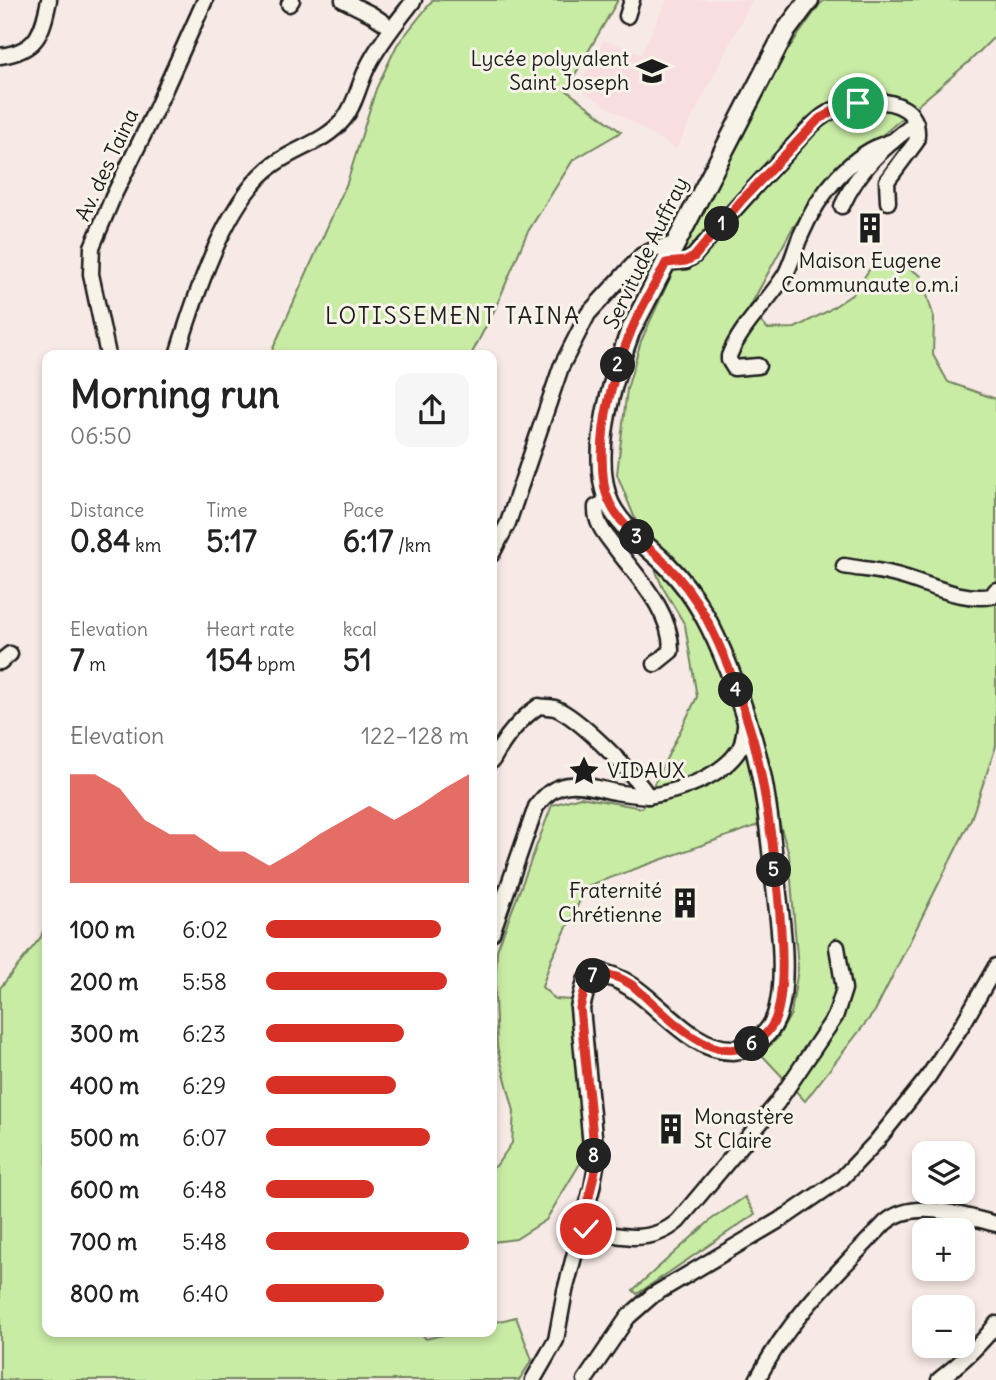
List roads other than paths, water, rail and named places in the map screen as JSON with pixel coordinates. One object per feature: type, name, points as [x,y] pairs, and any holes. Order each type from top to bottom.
[{"type":"street","points":[[0,56],[32,46],[39,37],[49,0]]},
{"type":"street","name":"Av. des Taina","points":[[107,350],[91,274],[92,247],[205,0]]},
{"type":"street","points":[[343,0],[392,28]]},
{"type":"street","points":[[179,350],[205,271],[251,187],[273,164],[323,137],[344,119],[368,65],[414,0]]},
{"type":"street","points":[[627,16],[632,0]]},
{"type":"street","name":"Servitude Auffray","points":[[594,1157],[580,1008],[587,981],[597,973],[610,974],[630,984],[675,1024],[700,1040],[720,1048],[734,1050],[750,1046],[761,1039],[774,1024],[779,1010],[782,945],[779,908],[764,788],[746,721],[718,642],[704,615],[675,574],[617,516],[608,501],[602,454],[614,376],[630,332],[785,32],[808,0]]},
{"type":"street","points":[[666,263],[686,261],[694,257],[741,201],[819,119],[841,107],[858,103],[887,103],[908,110],[916,123],[916,142],[887,181],[888,202]]},
{"type":"street","points":[[842,206],[852,182],[893,141],[916,123]]},
{"type":"street","points":[[758,366],[734,368],[729,356],[787,272],[810,217],[838,177],[857,158],[881,144],[893,141]]},
{"type":"street","points":[[497,544],[508,523],[561,367],[588,314],[642,255],[676,244]]},
{"type":"street","points":[[608,501],[595,509],[599,525],[657,604],[669,635],[671,651],[655,664]]},
{"type":"street","points":[[844,566],[891,573],[981,598],[992,596],[996,590]]},
{"type":"street","points":[[497,753],[524,716],[539,706],[555,708],[601,743],[648,796]]},
{"type":"street","points":[[497,919],[536,807],[544,795],[561,786],[580,784],[648,796],[668,793],[705,779],[727,763],[740,747],[746,721]]},
{"type":"street","points":[[582,1228],[629,1238],[660,1233],[678,1221],[777,1103],[835,1017],[844,989],[836,947]]},
{"type":"street","points":[[585,1380],[628,1317],[653,1295],[788,1215],[842,1178],[876,1142],[921,1086],[964,1022],[996,966]]},
{"type":"street","points":[[533,1380],[556,1340],[565,1291],[592,1188],[596,1166],[594,1157]]},
{"type":"street","points":[[757,1380],[784,1336],[816,1296],[885,1223],[897,1214],[913,1209],[955,1214],[996,1224]]},
{"type":"street","points":[[939,1380],[972,1352],[996,1324]]},
{"type":"place","name":"Lycée polyvalent Saint Joseph","points":[[652,71]]},
{"type":"place","name":"Maison Eugene Communaute o.m.i","points":[[870,228]]},
{"type":"place","name":"VIDAUX","points":[[584,771]]},
{"type":"place","name":"Fraternité Chrétienne","points":[[685,903]]},
{"type":"place","name":"Monastère St Claire","points":[[671,1129]]},
{"type":"district","name":"LOTISSEMENT TAINA","points":[[453,316]]}]
